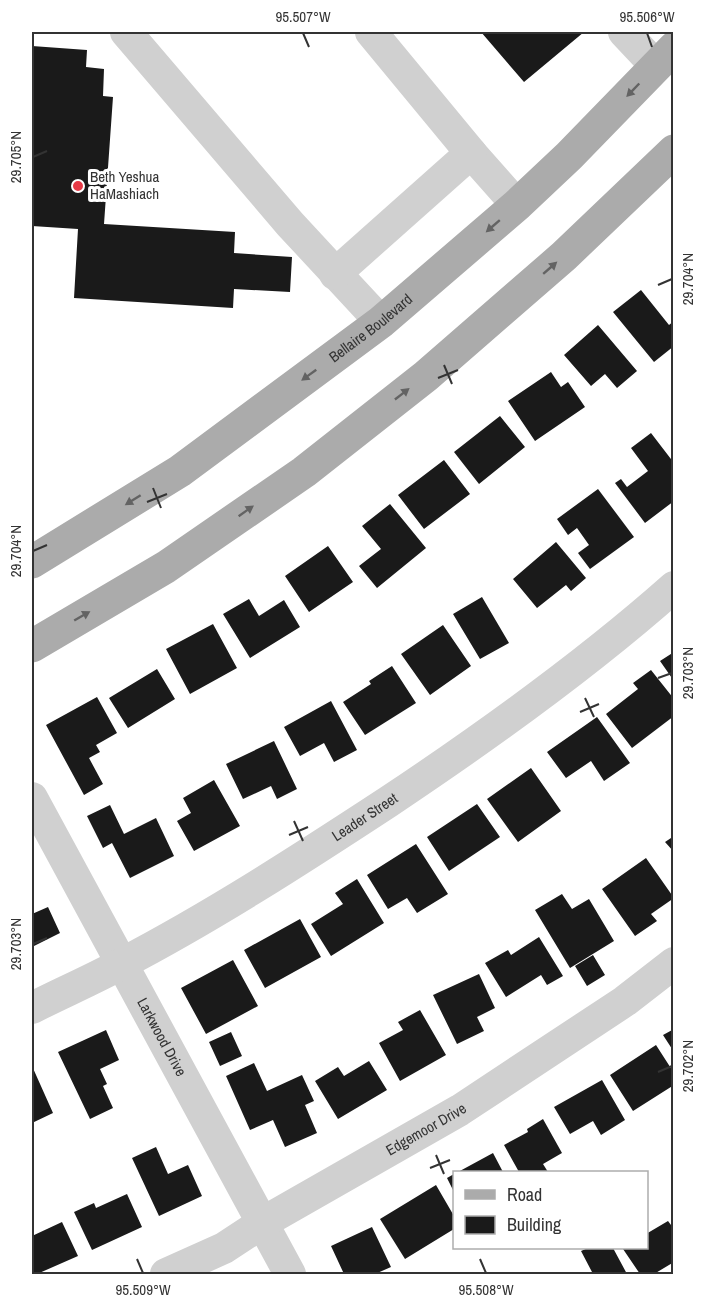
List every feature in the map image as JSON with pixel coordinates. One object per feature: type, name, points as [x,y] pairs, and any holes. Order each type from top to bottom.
[{"type":"main road","name":"Bellaire Boulevard","points":[[32,562],[180,471],[381,322],[517,205],[569,156],[665,57]]},
{"type":"main road","points":[[32,646],[166,567],[304,472],[435,368],[564,256],[674,152]]},
{"type":"street","points":[[127,32],[290,225],[381,322]]},
{"type":"street","points":[[371,32],[517,205]]},
{"type":"street","points":[[624,32],[665,57]]},
{"type":"street","points":[[335,274],[471,153]]},
{"type":"street","name":"Leader Street","points":[[32,1008],[122,964],[240,895],[458,755],[623,632],[674,587]]},
{"type":"street","name":"Larkwood Drive","points":[[32,798],[290,1275]]},
{"type":"street","name":"Edgemoor Drive","points":[[166,1275],[224,1248],[262,1223],[460,1110],[625,1001],[674,963]]},
{"type":"building","points":[[481,32],[584,32],[524,82]]},
{"type":"building","points":[[32,46],[87,50],[86,67],[104,69],[103,96],[113,97],[104,224],[235,232],[234,253],[292,257],[290,292],[234,289],[233,308],[74,298],[78,229],[32,226]]},
{"type":"building","points":[[641,290],[669,325],[674,321],[674,346],[654,362],[613,312]]},
{"type":"building","points":[[598,325],[637,371],[617,388],[605,374],[591,386],[564,355]]},
{"type":"building","points":[[551,372],[561,387],[568,382],[585,407],[535,441],[508,401]]},
{"type":"building","points":[[500,416],[525,447],[479,484],[454,452]]},
{"type":"building","points":[[651,433],[674,463],[674,501],[645,523],[615,483],[621,479],[627,487],[648,471],[631,448]]},
{"type":"building","points":[[444,460],[470,494],[424,529],[398,495]]},
{"type":"building","points":[[598,489],[634,537],[590,569],[578,553],[589,545],[577,528],[568,535],[557,519]]},
{"type":"building","points":[[390,504],[426,548],[377,588],[359,566],[381,549],[362,526]]},
{"type":"building","points":[[556,542],[586,578],[571,591],[566,585],[537,608],[513,579]]},
{"type":"building","points":[[328,546],[353,582],[309,612],[285,576]]},
{"type":"building","points":[[482,597],[509,643],[480,659],[453,614]]},
{"type":"building","points":[[249,599],[259,616],[284,600],[300,627],[250,658],[223,614]]},
{"type":"building","points":[[213,624],[237,668],[190,694],[166,649]]},
{"type":"building","points":[[443,625],[471,666],[430,695],[401,654]]},
{"type":"building","points":[[674,652],[674,681],[660,661]]},
{"type":"building","points":[[392,666],[416,703],[365,735],[343,702],[371,684],[369,681]]},
{"type":"building","points":[[157,669],[175,699],[128,728],[109,698]]},
{"type":"building","points":[[651,670],[674,699],[674,716],[632,748],[606,714],[638,689],[633,683]]},
{"type":"building","points":[[97,697],[117,733],[96,745],[100,752],[89,758],[103,784],[84,795],[46,725]]},
{"type":"building","points":[[331,701],[357,750],[334,762],[324,743],[300,756],[284,727]]},
{"type":"building","points":[[597,717],[630,763],[604,781],[591,761],[566,778],[547,752]]},
{"type":"building","points":[[274,741],[297,789],[277,799],[271,786],[243,799],[226,764]]},
{"type":"building","points":[[531,768],[561,811],[518,842],[487,799]]},
{"type":"building","points":[[214,780],[240,826],[194,851],[177,821],[191,813],[183,798]]},
{"type":"building","points":[[477,804],[500,837],[449,871],[427,837]]},
{"type":"building","points":[[110,805],[124,834],[156,818],[174,856],[130,878],[112,843],[103,848],[87,816]]},
{"type":"building","points":[[674,836],[674,852],[665,842]]},
{"type":"building","points":[[416,844],[448,894],[417,913],[407,898],[388,909],[367,875]]},
{"type":"building","points":[[646,858],[674,898],[651,914],[657,921],[635,936],[602,889]]},
{"type":"building","points":[[357,879],[384,923],[331,956],[311,924],[343,904],[335,893]]},
{"type":"building","points":[[562,894],[572,909],[589,899],[614,941],[570,968],[535,910]]},
{"type":"building","points":[[48,907],[60,933],[32,947],[32,914]]},
{"type":"building","points":[[300,919],[321,957],[265,988],[244,950]]},
{"type":"building","points":[[539,937],[563,976],[547,985],[541,975],[506,997],[485,963],[508,950],[511,955]]},
{"type":"building","points":[[593,955],[605,975],[587,986],[575,966]]},
{"type":"building","points":[[233,960],[258,1006],[206,1034],[181,988]]},
{"type":"building","points":[[479,974],[495,1008],[477,1017],[484,1031],[457,1044],[433,995]]},
{"type":"building","points":[[420,1010],[446,1055],[400,1081],[379,1043],[403,1030],[398,1022]]},
{"type":"building","points":[[674,1029],[674,1052],[663,1035]]},
{"type":"building","points":[[106,1030],[119,1060],[100,1069],[107,1084],[103,1086],[113,1108],[90,1119],[58,1052]]},
{"type":"building","points":[[231,1032],[242,1056],[220,1066],[209,1042]]},
{"type":"building","points":[[656,1045],[674,1073],[674,1085],[633,1111],[610,1075]]},
{"type":"building","points":[[369,1061],[387,1090],[338,1119],[315,1081],[338,1067],[344,1076]]},
{"type":"building","points":[[254,1063],[267,1091],[302,1075],[314,1101],[305,1105],[317,1133],[285,1147],[273,1120],[250,1130],[226,1076]]},
{"type":"building","points":[[32,1066],[53,1113],[32,1123]]},
{"type":"building","points":[[602,1080],[625,1120],[601,1135],[593,1121],[570,1134],[554,1107]]},
{"type":"building","points":[[543,1119],[562,1153],[543,1164],[547,1171],[518,1171],[504,1145],[528,1132],[527,1129]]},
{"type":"building","points":[[156,1147],[168,1174],[188,1165],[202,1196],[159,1216],[132,1158]]},
{"type":"building","points":[[493,1153],[502,1171],[460,1171]]},
{"type":"building","points":[[453,1175],[453,1190],[447,1178]]},
{"type":"building","points":[[436,1185],[453,1214],[453,1230],[405,1259],[380,1219]]},
{"type":"building","points":[[127,1194],[142,1227],[92,1250],[74,1212],[94,1203],[96,1208]]},
{"type":"building","points":[[668,1221],[674,1229],[674,1262],[654,1274],[640,1274],[623,1249],[648,1249],[648,1233]]},
{"type":"building","points":[[62,1222],[78,1256],[37,1274],[32,1274],[32,1236]]},
{"type":"building","points":[[372,1227],[391,1267],[375,1274],[344,1274],[331,1246]]},
{"type":"building","points":[[614,1249],[627,1274],[587,1274],[592,1272],[581,1251]]},
{"type":"place","name":"Beth Yeshua HaMashiach","points":[[78,186]]}]
